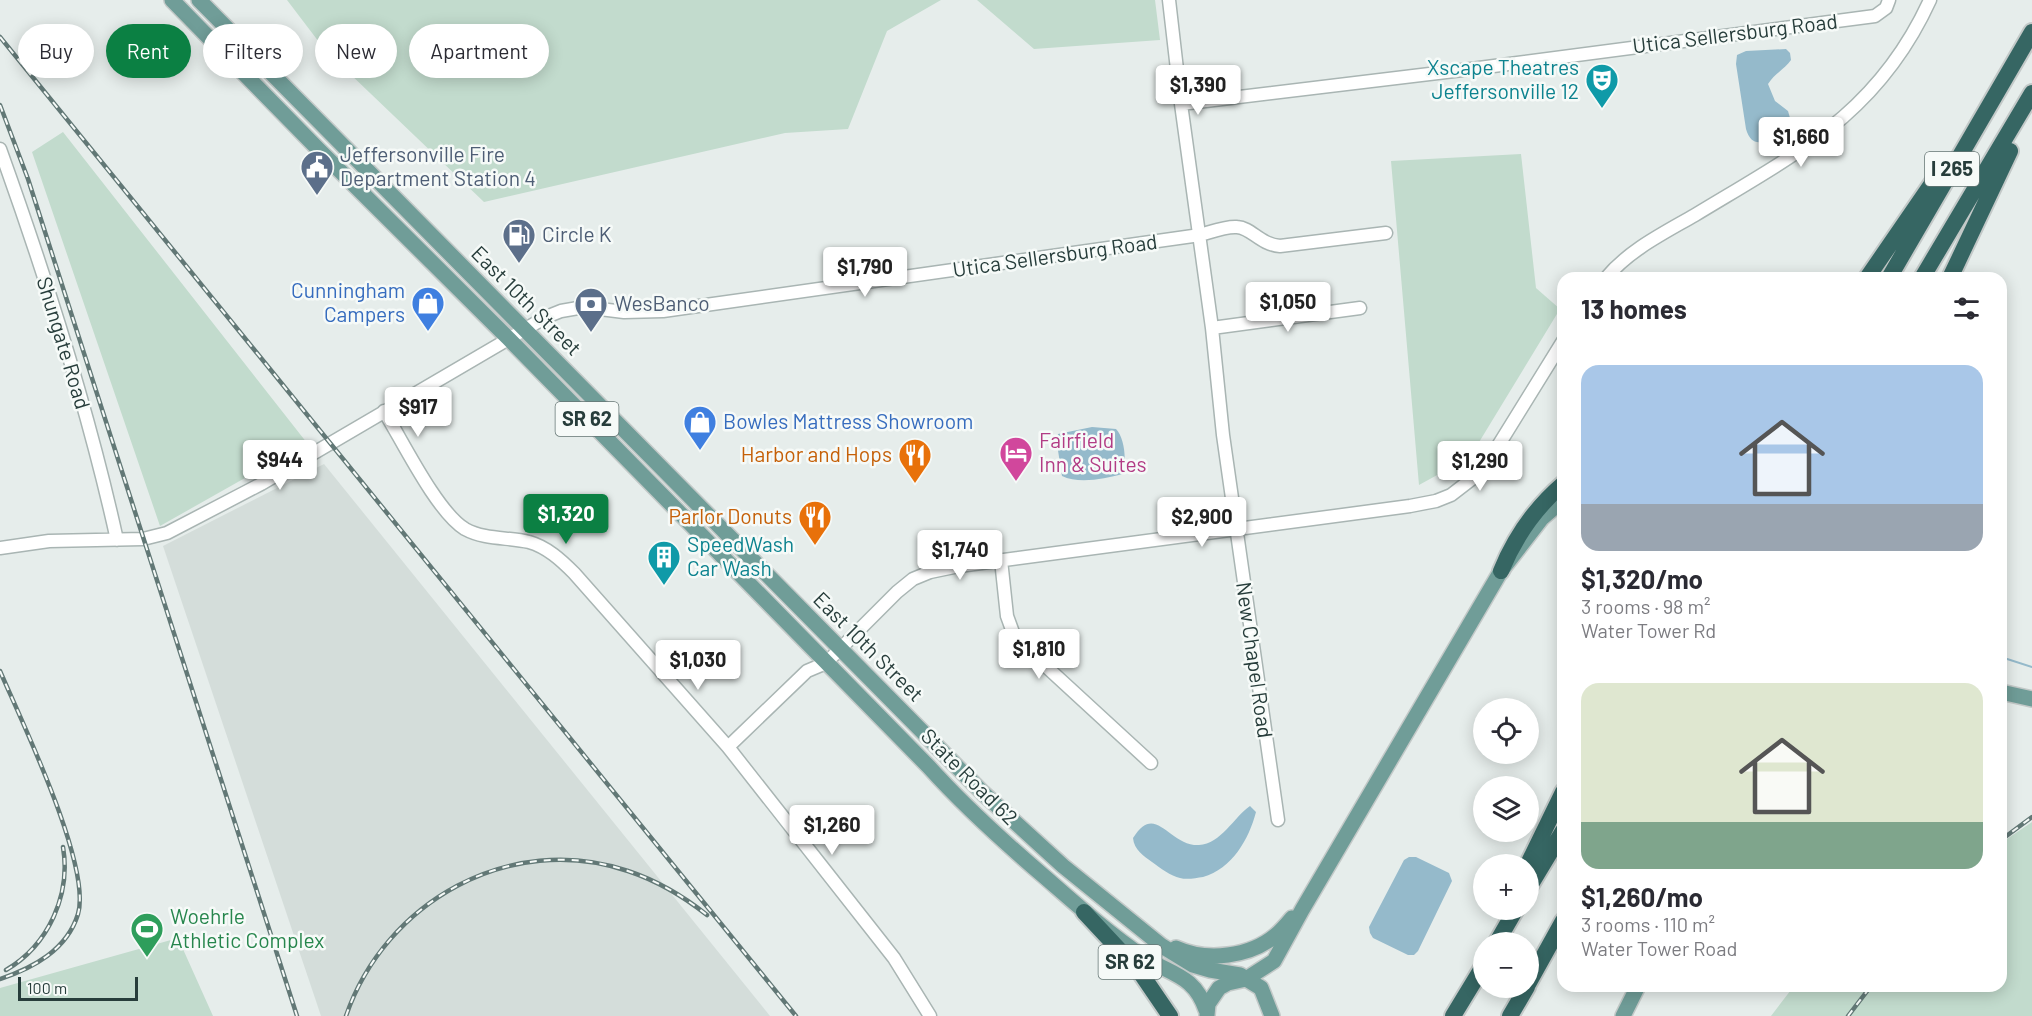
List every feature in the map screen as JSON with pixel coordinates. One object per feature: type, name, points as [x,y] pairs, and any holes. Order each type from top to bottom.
[{"type":"highway","name":"I 265","points":[[1892,272],[2032,32]]},
{"type":"highway","points":[[1871,272],[2016,60]]},
{"type":"highway","name":"I 265","points":[[1926,272],[2032,93]]},
{"type":"highway","points":[[1953,272],[1996,176],[2032,109]]},
{"type":"highway","points":[[1501,571],[1511,546],[1528,521],[1557,490]]},
{"type":"highway","points":[[1533,854],[1557,804]]},
{"type":"highway","points":[[1539,871],[1557,841]]},
{"type":"highway","name":"SR 62","points":[[1084,912],[1140,972],[1170,1016]]},
{"type":"highway","points":[[1539,966],[1557,932]]},
{"type":"highway","points":[[1453,1016],[1473,982]]},
{"type":"highway","points":[[1510,1016],[1521,998]]},
{"type":"main road","name":"State Road 62","points":[[172,0],[509,339],[929,767],[956,798],[1084,912]]},
{"type":"main road","name":"East 10th Street","points":[[199,0],[990,800],[1064,866],[1182,960],[1202,968],[1240,976]]},
{"type":"main road","points":[[1207,1013],[1211,997],[1219,988],[1274,961],[1501,571],[1542,518],[1557,505]]},
{"type":"main road","points":[[2007,693],[2032,699]]},
{"type":"main road","points":[[1149,936],[1195,954],[1229,955],[1256,948],[1276,935],[1302,910]]},
{"type":"main road","points":[[1084,912],[1140,955],[1190,982],[1200,993],[1207,1013]]},
{"type":"main road","points":[[1240,976],[1261,988],[1272,1016]]},
{"type":"main road","points":[[1623,1016],[1635,992]]},
{"type":"street","name":"New Chapel Road","points":[[1169,0],[1212,328],[1235,528],[1278,820]]},
{"type":"street","name":"Utica Sellersburg Road","points":[[1181,104],[1875,16],[1886,8],[1889,0]]},
{"type":"street","points":[[1612,272],[1633,252],[1803,149],[1835,125],[1863,100],[1890,68],[1914,32],[1930,0]]},
{"type":"street","name":"Shungate Road","points":[[0,149],[72,370],[117,540]]},
{"type":"street","name":"Utica Sellersburg Road","points":[[0,548],[49,541],[117,540],[157,536],[178,528],[271,478],[524,329],[546,317],[571,308],[624,312],[663,311],[1200,235],[1239,227],[1246,229],[1263,242],[1280,246],[1386,233]]},
{"type":"street","points":[[1212,328],[1360,308]]},
{"type":"street","points":[[728,747],[807,671],[826,663],[913,579],[930,572],[1001,560],[1410,506],[1436,501],[1451,495],[1467,485],[1486,465],[1557,351]]},
{"type":"street","points":[[384,411],[449,516],[471,531],[494,538],[530,542],[560,559],[728,747],[894,958],[930,1016]]},
{"type":"street","points":[[1001,560],[1006,616],[1015,638],[1150,763]]},
{"type":"shaded area","points":[[324,464],[770,1016],[321,1016],[163,546]]},
{"type":"green space","points":[[287,0],[941,0],[887,31],[848,129],[785,133],[484,202],[354,78],[397,78],[397,24],[315,24],[315,37]]},
{"type":"green space","points":[[977,0],[1155,0],[1160,40],[1034,49]]},
{"type":"green space","points":[[63,132],[307,443],[160,526],[32,152]]},
{"type":"green space","points":[[1521,154],[1536,288],[1557,306],[1557,314],[1470,457],[1419,485],[1391,161]]},
{"type":"green space","points":[[2032,822],[2032,1016],[1771,1016],[1789,992],[2007,992],[2007,839]]},
{"type":"green space","name":"Woehrle Athletic Complex","points":[[178,938],[213,1016],[0,1016],[0,988]]},
{"type":"water","points":[[1786,49],[1790,53],[1791,60],[1768,84],[1775,101],[1788,111],[1790,118],[1768,140],[1755,141],[1746,129],[1736,64],[1737,55],[1746,51]]},
{"type":"water","points":[[1092,427],[1116,429],[1119,433],[1124,451],[1122,474],[1084,480],[1062,476],[1057,444],[1058,434]]},
{"type":"water","points":[[1250,806],[1256,812],[1249,832],[1238,852],[1223,867],[1203,877],[1186,879],[1173,876],[1143,855],[1134,842],[1133,838],[1141,828],[1149,824],[1156,824],[1188,843],[1199,845],[1207,843],[1221,835]]},
{"type":"water","points":[[1416,857],[1449,873],[1452,881],[1414,955],[1408,955],[1373,938],[1369,927],[1404,860]]},
{"type":"waterway","points":[[2007,659],[2032,667]]},
{"type":"railway","points":[[0,37],[796,1016]]},
{"type":"railway","points":[[0,105],[28,179],[297,1016]]},
{"type":"railway","points":[[0,671],[52,793],[75,863],[80,892],[78,914],[66,938],[36,963],[0,979]]},
{"type":"railway","points":[[2007,836],[2032,817]]},
{"type":"railway","points":[[6,970],[34,947],[54,917],[64,883],[63,847]]},
{"type":"railway","points":[[346,1016],[364,975],[390,940],[421,909],[457,886],[497,869],[540,861],[584,861],[628,871],[650,879],[679,895],[707,915]]},
{"type":"railway","points":[[1848,1016],[1866,992]]},
{"type":"place","name":"Xscape Theatres Jeffersonville 12","points":[[1602,109]]},
{"type":"place","name":"Jeffersonville Fire Department Station 4","points":[[317,196]]},
{"type":"place","name":"Circle K","points":[[519,264]]},
{"type":"place","name":"Cunningham Campers","points":[[428,332]]},
{"type":"place","name":"WesBanco","points":[[591,333]]},
{"type":"place","name":"Bowles Mattress Showroom","points":[[700,451]]},
{"type":"place","name":"Fairfield Inn & Suites","points":[[1016,482]]},
{"type":"place","name":"Harbor and Hops","points":[[915,484]]},
{"type":"place","name":"Parlor Donuts","points":[[815,546]]},
{"type":"place","name":"SpeedWash Car Wash","points":[[664,586]]},
{"type":"place","name":"Woehrle Athletic Complex","points":[[147,958]]}]
